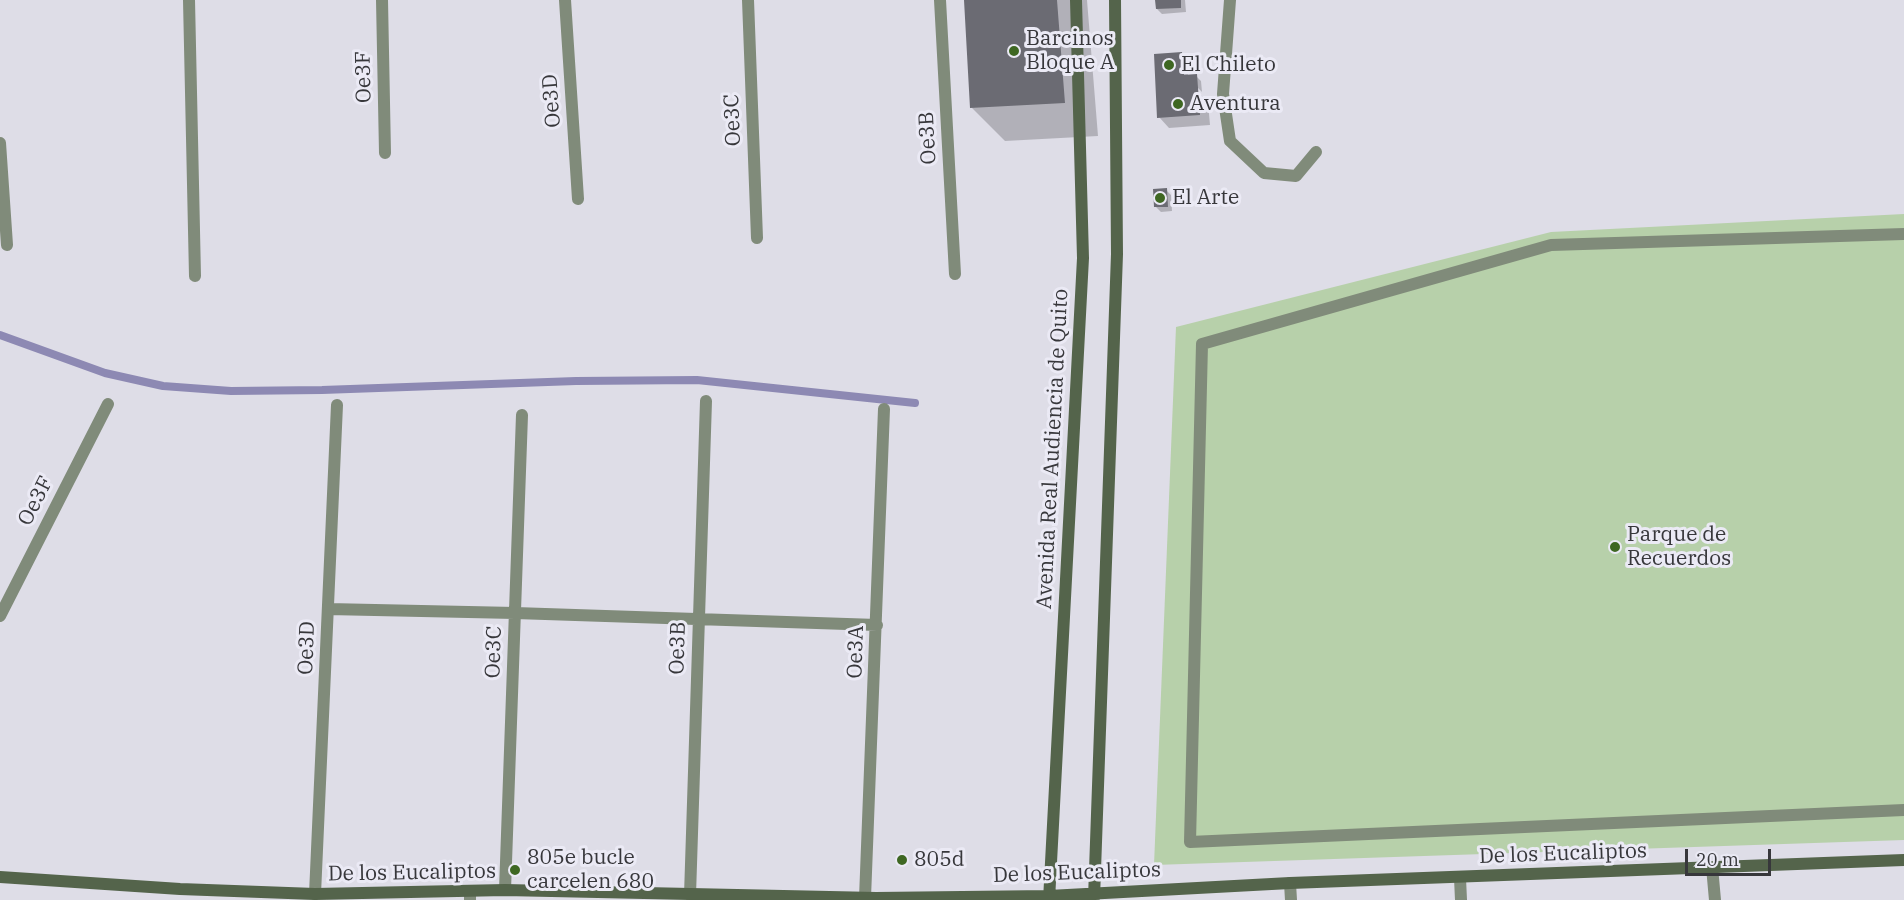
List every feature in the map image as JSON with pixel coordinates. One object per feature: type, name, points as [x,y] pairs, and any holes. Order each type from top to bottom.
[{"type":"street","points":[[189,0],[195,276]]},
{"type":"street","name":"Oe3F","points":[[382,0],[386,153]]},
{"type":"street","name":"Oe3D","points":[[565,0],[578,199]]},
{"type":"street","name":"Oe3C","points":[[748,0],[757,238]]},
{"type":"street","name":"Oe3B","points":[[940,0],[955,274]]},
{"type":"street","name":"Avenida Real Audiencia de Quito","points":[[1049,898],[1083,258],[1076,0]]},
{"type":"street","points":[[1095,896],[1117,254],[1115,0]]},
{"type":"street","points":[[1230,0],[1223,94],[1230,141],[1264,173],[1296,176],[1316,152]]},
{"type":"street","points":[[0,143],[7,245]]},
{"type":"street","points":[[1904,234],[1551,245],[1202,344],[1190,842],[1904,810]]},
{"type":"street","name":"Oe3B","points":[[690,896],[706,401]]},
{"type":"street","name":"Oe3F","points":[[0,616],[108,404]]},
{"type":"street","name":"Oe3D","points":[[315,897],[338,405]]},
{"type":"street","name":"Oe3A","points":[[865,898],[884,409]]},
{"type":"street","name":"Oe3C","points":[[505,890],[522,415]]},
{"type":"street","points":[[328,609],[699,618],[877,625]]},
{"type":"street","name":"De los Eucaliptos","points":[[0,876],[315,897],[470,895],[505,890],[690,896],[1049,898],[1290,883],[1904,860]]},
{"type":"street","points":[[1712,867],[1715,900]]},
{"type":"street","points":[[1460,878],[1461,900]]},
{"type":"street","points":[[1290,883],[1291,900]]},
{"type":"green space","points":[[1904,214],[1904,840],[1154,865],[1176,327],[1551,232]]},
{"type":"building","name":"Barcinos Bloque A","points":[[964,0],[1057,0],[1065,103],[970,108]]},
{"type":"building","points":[[1155,0],[1181,0],[1181,8],[1156,9]]},
{"type":"building","points":[[1182,52],[1184,75],[1197,74],[1200,115],[1157,118],[1154,54]]},
{"type":"building","name":"El Arte","points":[[1167,188],[1168,207],[1154,207],[1153,189]]},
{"type":"waterway","points":[[0,335],[105,373],[163,386],[231,391],[322,390],[576,381],[697,380],[915,403]]},
{"type":"place","name":"Barcinos Bloque A","points":[[1014,51]]},
{"type":"place","name":"El Chileto","points":[[1169,65]]},
{"type":"place","name":"Aventura","points":[[1178,104]]},
{"type":"place","name":"El Arte","points":[[1160,198]]},
{"type":"place","name":"Parque de Recuerdos","points":[[1615,547]]},
{"type":"place","name":"805d","points":[[902,860]]},
{"type":"place","name":"805e bucle carcelen 680","points":[[515,870]]}]
